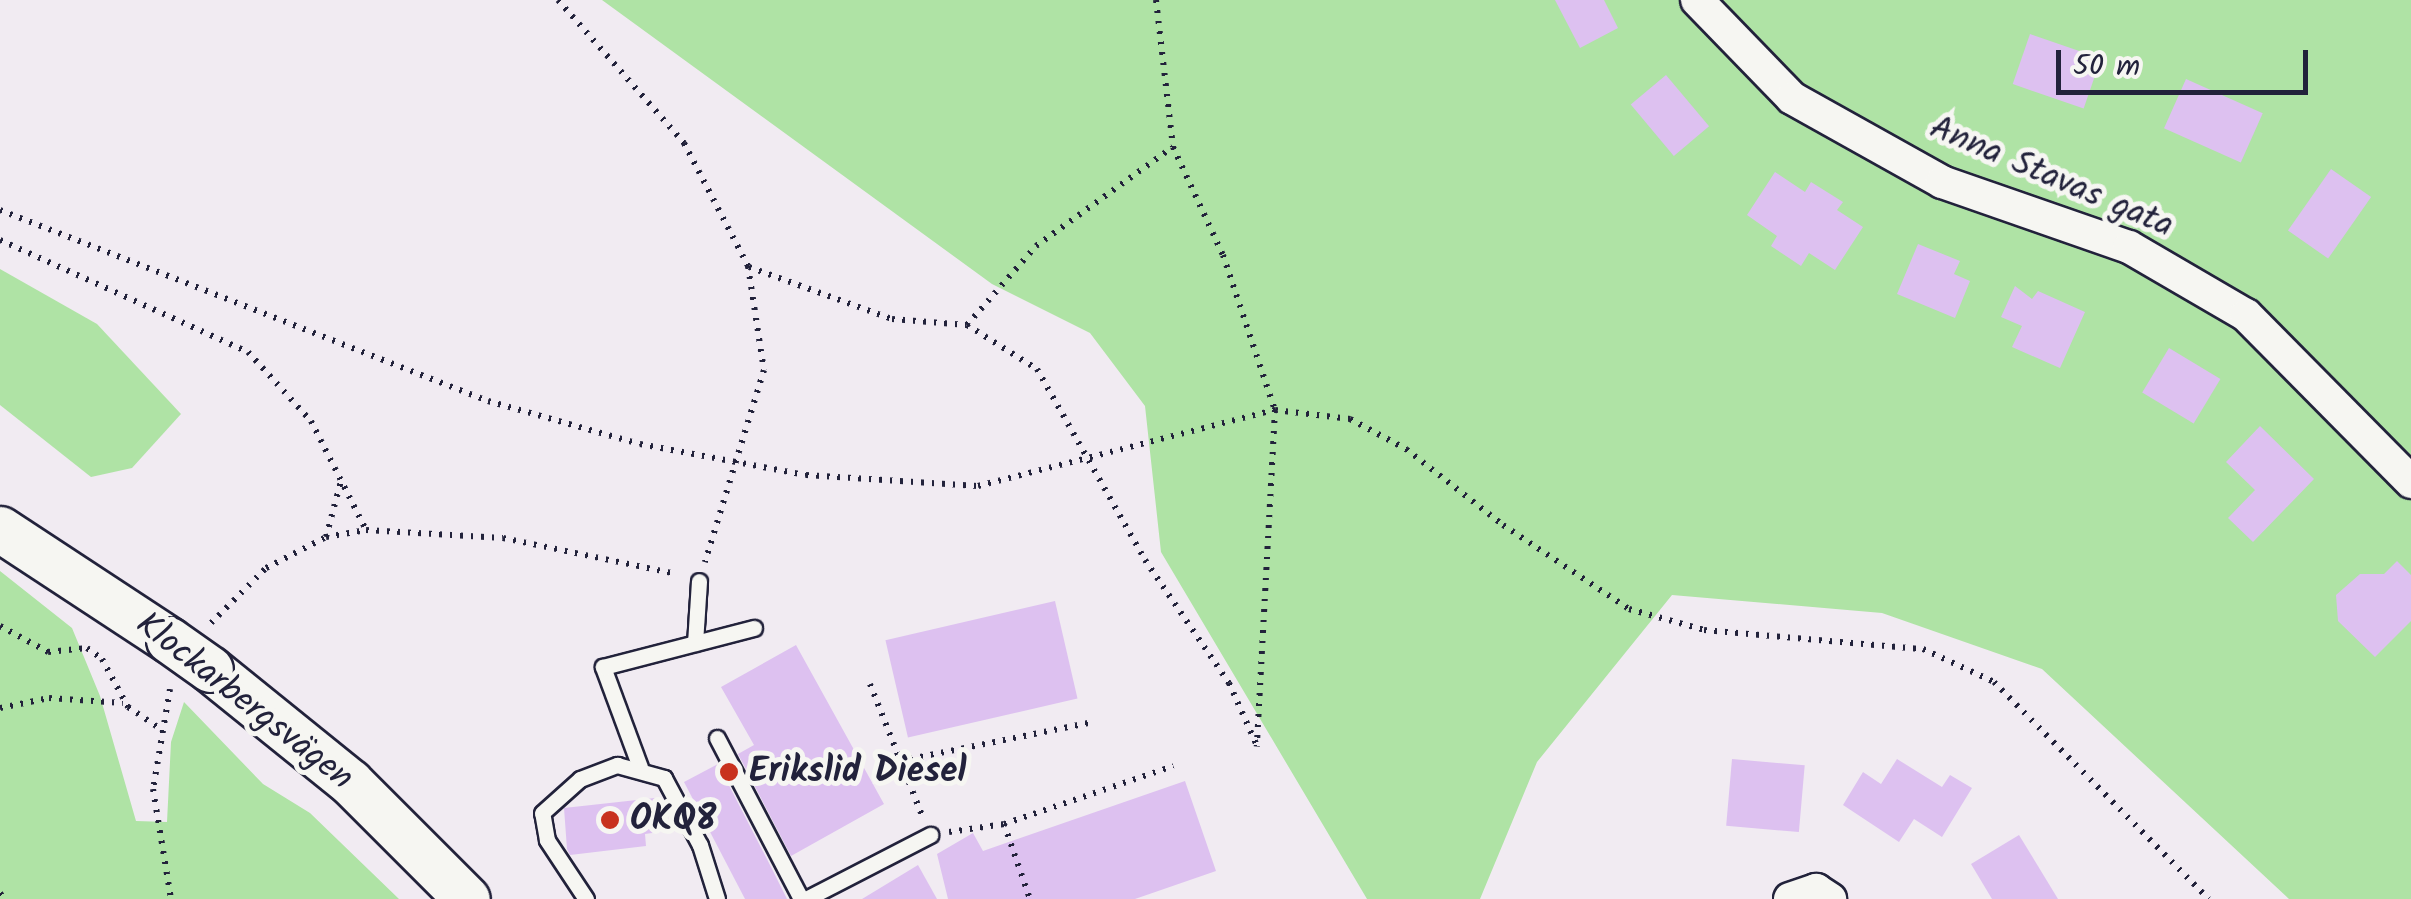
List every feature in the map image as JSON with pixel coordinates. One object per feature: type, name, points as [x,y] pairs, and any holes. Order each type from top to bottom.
[{"type":"main road","name":"Klockarbergsvägen","points":[[0,529],[188,658],[350,782],[467,899]]},
{"type":"street","name":"Anna Stavas gata","points":[[1697,0],[1792,98],[1942,182],[2129,247],[2246,315],[2411,482]]},
{"type":"street","points":[[1790,899],[1816,890],[1830,899]]},
{"type":"lane","points":[[694,643],[698,581]]},
{"type":"lane","points":[[640,767],[603,667],[754,628]]},
{"type":"lane","points":[[717,738],[804,899],[930,835]]},
{"type":"lane","points":[[586,899],[566,876],[542,813],[580,779],[617,765],[640,767],[664,778],[700,845],[716,899]]},
{"type":"path","points":[[170,899],[153,788],[162,729],[188,658],[222,606],[266,568],[326,537],[366,530],[503,538],[698,581],[740,462],[764,370],[748,266],[684,144],[558,0]]},
{"type":"path","points":[[748,266],[892,319],[967,325],[1038,369],[1145,560],[1229,683],[1257,747],[1275,410],[1223,254],[1172,148],[1156,0]]},
{"type":"path","points":[[967,325],[1036,246],[1172,148]]},
{"type":"path","points":[[0,210],[488,400],[640,444],[806,475],[978,486],[1089,461],[1275,410],[1350,419],[1406,448],[1503,525],[1629,609],[1704,630],[1923,649],[1994,682],[2209,899]]},
{"type":"path","points":[[0,240],[248,352],[311,422],[366,530]]},
{"type":"path","points":[[326,537],[341,480]]},
{"type":"path","points":[[0,626],[48,652],[87,648],[115,678],[128,707]]},
{"type":"path","points":[[870,684],[930,835],[1004,824],[1173,766]]},
{"type":"path","points":[[0,708],[49,698],[84,704],[118,699],[162,729]]},
{"type":"path","points":[[900,761],[1088,723]]},
{"type":"path","points":[[1004,824],[1030,899]]},
{"type":"green space","points":[[602,0],[2411,0],[2411,899],[2289,899],[2042,669],[1882,613],[1672,595],[1537,762],[1480,899],[1367,899],[1161,552],[1145,406],[1090,333],[992,284]]},
{"type":"green space","points":[[0,269],[97,324],[181,414],[132,468],[91,477],[0,405]]},
{"type":"green space","points":[[0,571],[72,628],[100,696],[136,821],[167,822],[171,742],[184,702],[263,784],[310,813],[399,899],[0,899]]},
{"type":"building","points":[[1555,0],[1604,0],[1618,28],[1580,48]]},
{"type":"building","points":[[2030,34],[2101,58],[2084,109],[2013,84]]},
{"type":"building","points":[[1666,75],[1709,126],[1674,156],[1631,105]]},
{"type":"building","points":[[2186,79],[2263,113],[2241,162],[2164,128]]},
{"type":"building","points":[[2331,169],[2371,197],[2328,259],[2288,230]]},
{"type":"building","points":[[1775,172],[1805,192],[1811,182],[1843,202],[1837,210],[1863,227],[1835,270],[1809,253],[1801,266],[1771,246],[1777,236],[1747,215]]},
{"type":"building","points":[[1918,244],[1960,261],[1954,274],[1970,281],[1955,318],[1897,294]]},
{"type":"building","points":[[2015,286],[2032,299],[2038,291],[2085,312],[2060,368],[2012,347],[2022,326],[2001,317]]},
{"type":"building","points":[[2169,348],[2220,379],[2194,423],[2142,393]]},
{"type":"building","points":[[2260,426],[2314,479],[2253,542],[2228,518],[2255,490],[2226,462]]},
{"type":"building","points":[[2397,561],[2411,575],[2411,621],[2375,657],[2338,621],[2336,595],[2360,574],[2384,574]]},
{"type":"building","points":[[1055,601],[1077,698],[908,738],[885,640]]},
{"type":"building","points":[[796,645],[884,804],[791,856],[738,754],[754,745],[721,687]]},
{"type":"building","points":[[1732,759],[1805,765],[1799,832],[1726,826]]},
{"type":"building","points":[[1897,759],[1942,787],[1950,775],[1972,788],[1942,837],[1914,819],[1899,842],[1843,805],[1863,772],[1881,784]]},
{"type":"building","points":[[718,764],[787,899],[745,899],[684,782]]},
{"type":"building","points":[[1185,781],[1216,871],[1135,899],[948,899],[937,854],[973,833],[983,851]]},
{"type":"building","name":"OKQ8","points":[[655,798],[659,832],[645,834],[646,846],[570,855],[564,808]]},
{"type":"building","points":[[2019,835],[2058,899],[1992,899],[1971,864]]},
{"type":"building","points":[[918,865],[937,899],[862,899]]},
{"type":"place","name":"Erikslid Diesel","points":[[729,772]]},
{"type":"place","name":"OKQ8","points":[[610,820]]}]
